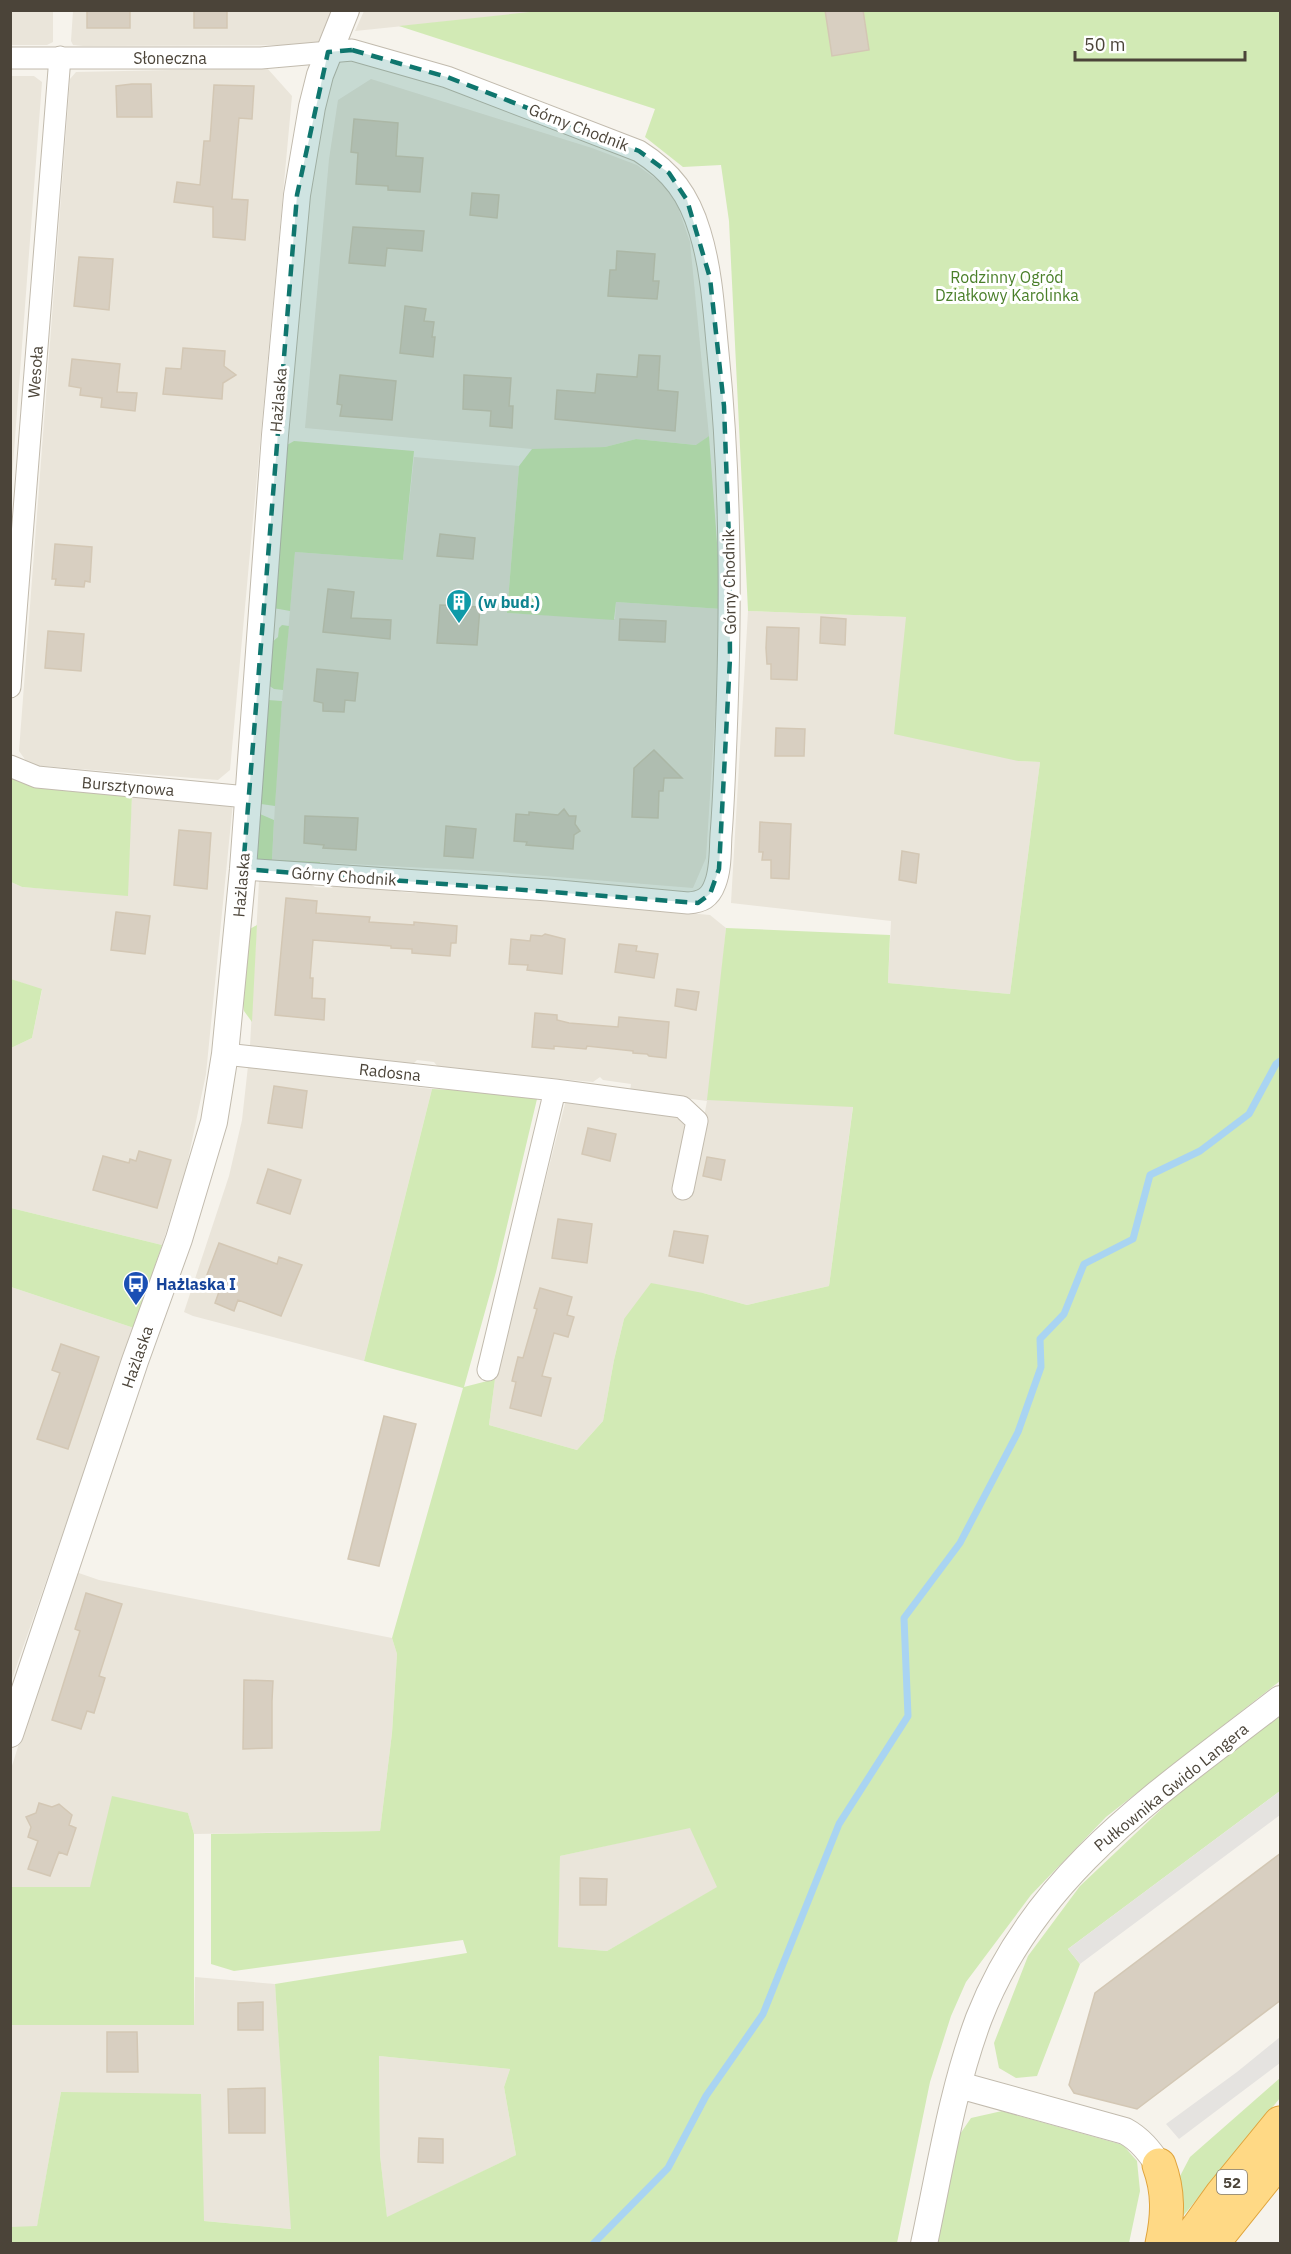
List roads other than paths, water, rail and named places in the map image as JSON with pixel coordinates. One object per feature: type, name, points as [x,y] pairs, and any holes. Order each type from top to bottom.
[{"type":"highway","name":"52","points":[[1186,2244],[1222,2194],[1281,2123]]},
{"type":"highway","name":"52","points":[[1212,2244],[1281,2159]]},
{"type":"highway","points":[[1159,2165],[1165,2182],[1167,2206],[1162,2244]]},
{"type":"street","name":"Hażlaska","points":[[10,1734],[199,1176],[214,1122],[225,1054],[243,869],[275,435],[297,195],[312,107],[328,52],[346,10]]},
{"type":"street","name":"Górny Chodnik","points":[[243,869],[536,889],[698,903],[710,894],[719,868],[730,658],[729,540],[724,406],[710,278],[700,231],[687,200],[669,173],[656,161],[619,141],[447,76],[352,50],[328,52]]},
{"type":"street","name":"Słoneczna","points":[[10,58],[261,58],[328,52]]},
{"type":"street","name":"Wesoła","points":[[10,687],[60,57]]},
{"type":"street","name":"Bursztynowa","points":[[10,766],[37,777],[248,797]]},
{"type":"street","name":"Radosna","points":[[225,1054],[555,1090],[682,1107],[697,1121],[683,1188]]},
{"type":"street","points":[[488,1370],[555,1090]]},
{"type":"street","name":"Pułkownika Gwido Langera","points":[[924,2244],[959,2085],[979,2018],[1013,1951],[1061,1883],[1091,1851],[1128,1817],[1281,1699]]},
{"type":"street","points":[[959,2085],[1125,2131],[1135,2136],[1148,2149],[1159,2165]]},
{"type":"waterway","points":[[593,2244],[668,2168],[706,2096],[763,2014],[839,1824],[908,1716],[904,1618],[960,1543],[1018,1432],[1041,1367],[1040,1339],[1064,1314],[1084,1264],[1133,1239],[1150,1175],[1200,1151],[1249,1114],[1276,1064],[1280,1061]]},
{"type":"place","name":"(w bud.)","points":[[459,625]]},
{"type":"place","name":"Hażlaska I","points":[[136,1307]]},
{"type":"park label","name":"Rodzinny Ogród Działkowy Karolinka","points":[[1007,286]]}]
